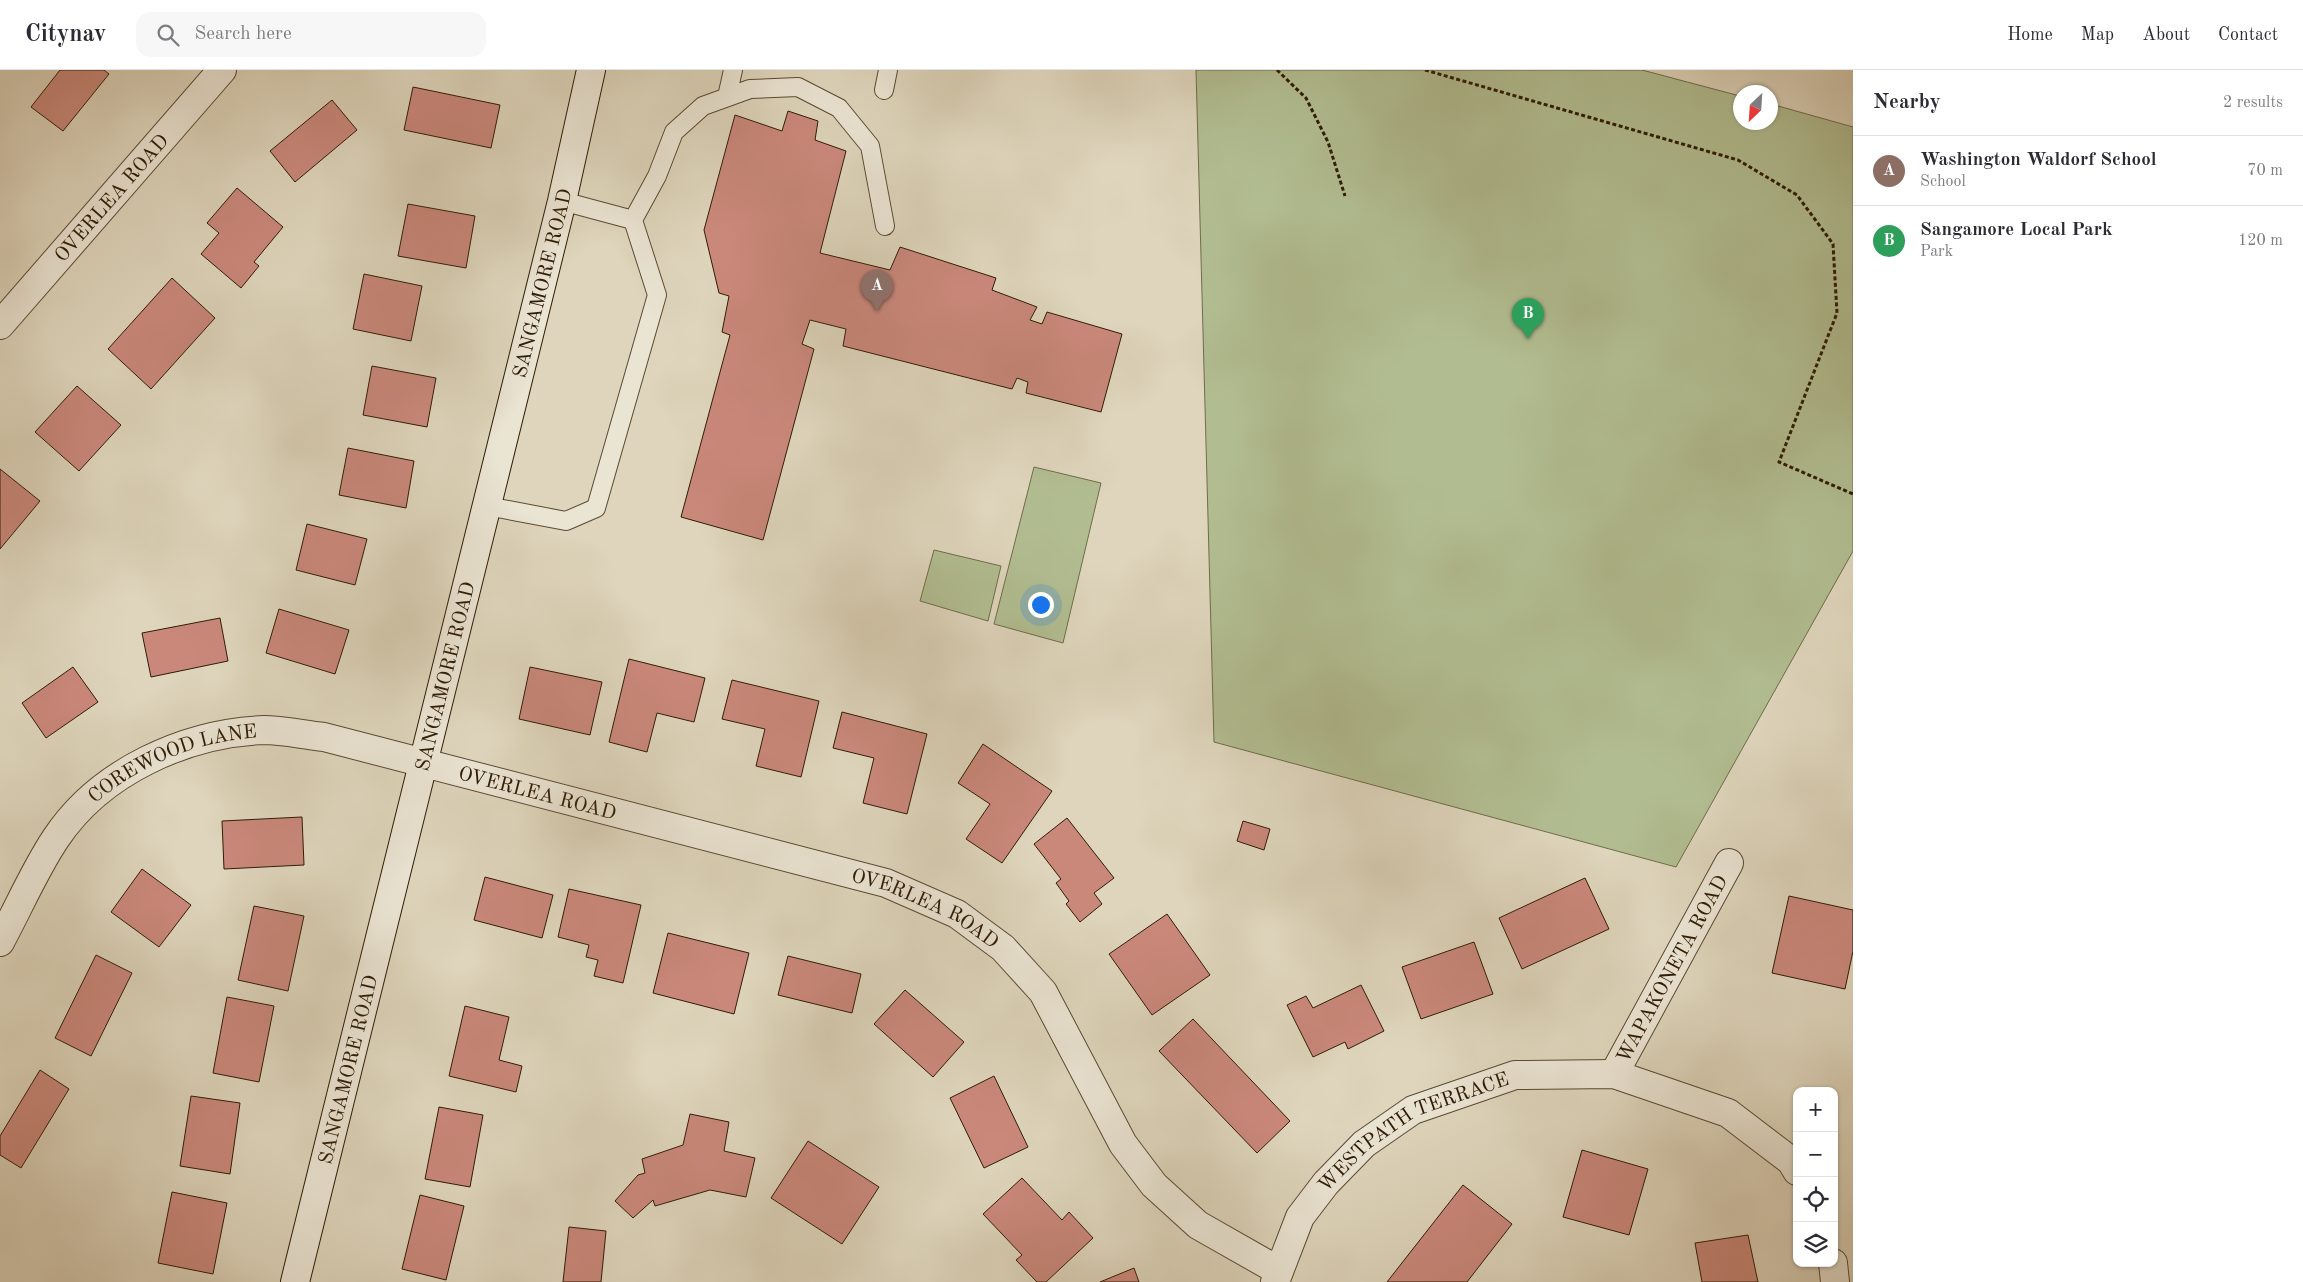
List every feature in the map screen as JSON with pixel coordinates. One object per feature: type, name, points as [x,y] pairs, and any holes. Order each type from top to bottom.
[{"type":"street","name":"OVERLEA ROAD","points":[[0,325],[222,70]]},
{"type":"street","name":"SANGAMORE ROAD","points":[[295,1282],[562,201],[591,70]]},
{"type":"street","name":"COREWOOD LANE","points":[[0,942],[56,838],[91,797],[140,763],[201,738],[264,730],[324,737],[423,764]]},
{"type":"street","name":"OVERLEA ROAD","points":[[423,764],[886,883],[957,914],[1003,948],[1042,992],[1124,1144],[1154,1185],[1198,1225],[1277,1276]]},
{"type":"street","name":"WAPAKONETA ROAD","points":[[1614,1074],[1729,863]]},
{"type":"street","name":"WESTPATH TERRACE","points":[[1277,1276],[1300,1217],[1326,1183],[1364,1144],[1413,1110],[1515,1075],[1614,1074],[1728,1113],[1793,1164]]},
{"type":"street","points":[[1833,1267],[1835,1282]]},
{"type":"lane","points":[[727,97],[733,70]]},
{"type":"lane","points":[[884,90],[888,70]]},
{"type":"lane","points":[[487,506],[566,521],[596,508],[657,295],[633,220],[657,176],[674,132],[702,106],[750,89],[798,87],[840,108],[870,146],[885,226]]},
{"type":"lane","points":[[562,201],[633,220]]},
{"type":"path","points":[[1277,70],[1306,98],[1328,142],[1345,196]]},
{"type":"path","points":[[1425,70],[1738,160],[1797,195],[1833,244],[1837,313],[1779,462],[1853,494]]},
{"type":"green space","points":[[1196,70],[1642,70],[1733,94],[1733,130],[1778,130],[1778,106],[1853,127],[1853,551],[1676,867],[1214,742]]},
{"type":"green space","points":[[1034,467],[1101,483],[1063,643],[994,624]]},
{"type":"green space","points":[[934,550],[1001,566],[988,621],[920,601]]},
{"type":"building","points":[[60,70],[104,70],[109,74],[63,131],[31,107]]},
{"type":"building","points":[[413,87],[500,105],[491,148],[404,130]]},
{"type":"building","points":[[332,100],[357,130],[295,182],[270,151]]},
{"type":"building","points":[[788,111],[818,121],[815,140],[846,151],[820,253],[890,270],[900,247],[996,278],[992,290],[1037,307],[1030,320],[1042,324],[1047,312],[1122,334],[1101,412],[1026,393],[1028,382],[1017,378],[1012,389],[843,346],[846,329],[810,320],[802,344],[814,349],[763,540],[681,517],[730,335],[722,332],[729,296],[719,293],[704,230],[735,115],[782,131]]},
{"type":"building","points":[[237,188],[283,227],[254,262],[259,266],[241,288],[201,254],[219,233],[207,223]]},
{"type":"building","points":[[408,204],[475,216],[466,268],[398,256]]},
{"type":"building","points":[[364,274],[422,286],[411,341],[353,329]]},
{"type":"building","points":[[172,278],[215,318],[151,389],[108,349]]},
{"type":"building","points":[[372,366],[436,378],[427,427],[363,415]]},
{"type":"building","points":[[77,386],[121,425],[79,471],[35,432]]},
{"type":"building","points":[[348,448],[414,461],[406,508],[339,495]]},
{"type":"building","points":[[0,469],[40,501],[0,549]]},
{"type":"building","points":[[307,524],[367,539],[355,585],[296,570]]},
{"type":"building","points":[[279,609],[349,630],[335,674],[266,653]]},
{"type":"building","points":[[220,618],[228,661],[151,677],[142,633]]},
{"type":"building","points":[[629,659],[705,678],[694,722],[657,713],[647,752],[609,742]]},
{"type":"building","points":[[73,667],[98,702],[46,738],[22,703]]},
{"type":"building","points":[[530,667],[602,682],[590,735],[519,719]]},
{"type":"building","points":[[732,680],[819,701],[801,777],[756,766],[765,729],[722,719]]},
{"type":"building","points":[[842,712],[927,734],[907,814],[863,803],[874,758],[833,748]]},
{"type":"building","points":[[983,744],[1052,791],[1002,863],[966,839],[990,804],[958,783]]},
{"type":"building","points":[[302,817],[304,865],[224,869],[222,821]]},
{"type":"building","points":[[1067,818],[1114,878],[1094,893],[1102,904],[1080,922],[1066,904],[1069,901],[1056,883],[1061,879],[1034,844]]},
{"type":"building","points":[[1243,821],[1270,829],[1264,850],[1237,841]]},
{"type":"building","points":[[142,869],[191,905],[159,947],[111,912]]},
{"type":"building","points":[[485,877],[553,895],[542,938],[474,920]]},
{"type":"building","points":[[1585,878],[1609,929],[1522,969],[1499,918]]},
{"type":"building","points":[[569,889],[641,905],[623,983],[594,976],[598,960],[586,957],[589,945],[558,937]]},
{"type":"building","points":[[1789,896],[1853,910],[1853,951],[1845,989],[1772,973]]},
{"type":"building","points":[[254,906],[304,916],[288,991],[238,980]]},
{"type":"building","points":[[1167,914],[1210,975],[1152,1015],[1109,954]]},
{"type":"building","points":[[668,933],[749,953],[734,1014],[653,993]]},
{"type":"building","points":[[1474,942],[1493,994],[1421,1019],[1402,967]]},
{"type":"building","points":[[96,955],[132,973],[91,1056],[55,1038]]},
{"type":"building","points":[[788,956],[861,974],[852,1013],[778,995]]},
{"type":"building","points":[[1361,985],[1384,1031],[1348,1049],[1345,1042],[1313,1057],[1287,1005],[1306,996],[1313,1008]]},
{"type":"building","points":[[905,990],[964,1042],[933,1077],[874,1024]]},
{"type":"building","points":[[227,997],[274,1006],[259,1082],[213,1073]]},
{"type":"building","points":[[465,1006],[509,1017],[499,1060],[522,1066],[516,1092],[449,1076]]},
{"type":"building","points":[[1193,1019],[1290,1121],[1257,1153],[1159,1051]]},
{"type":"building","points":[[40,1070],[69,1089],[21,1168],[0,1155],[0,1136]]},
{"type":"building","points":[[994,1076],[1028,1147],[984,1168],[950,1098]]},
{"type":"building","points":[[191,1096],[240,1103],[230,1174],[180,1166]]},
{"type":"building","points":[[439,1107],[483,1115],[470,1187],[425,1179]]},
{"type":"building","points":[[690,1114],[729,1122],[724,1151],[755,1158],[746,1197],[710,1190],[655,1206],[653,1200],[633,1218],[615,1201],[638,1175],[645,1173],[642,1159],[683,1145]]},
{"type":"building","points":[[808,1141],[879,1187],[842,1244],[771,1198]]},
{"type":"building","points":[[1582,1150],[1648,1169],[1629,1235],[1563,1217]]},
{"type":"building","points":[[1022,1178],[1062,1220],[1069,1212],[1093,1238],[1046,1282],[1037,1282],[1016,1260],[1022,1255],[983,1214]]},
{"type":"building","points":[[1463,1185],[1512,1224],[1467,1282],[1387,1282]]},
{"type":"building","points":[[172,1192],[227,1203],[213,1274],[158,1263]]},
{"type":"building","points":[[420,1195],[464,1206],[446,1280],[402,1269]]},
{"type":"building","points":[[569,1227],[606,1231],[601,1282],[563,1282]]},
{"type":"building","points":[[1748,1235],[1758,1282],[1702,1282],[1695,1243]]},
{"type":"building","points":[[1134,1268],[1139,1282],[1100,1282]]},
{"type":"place","name":"Washington Waldorf School","points":[[877,311]]},
{"type":"place","name":"Sangamore Local Park","points":[[1528,339]]}]
